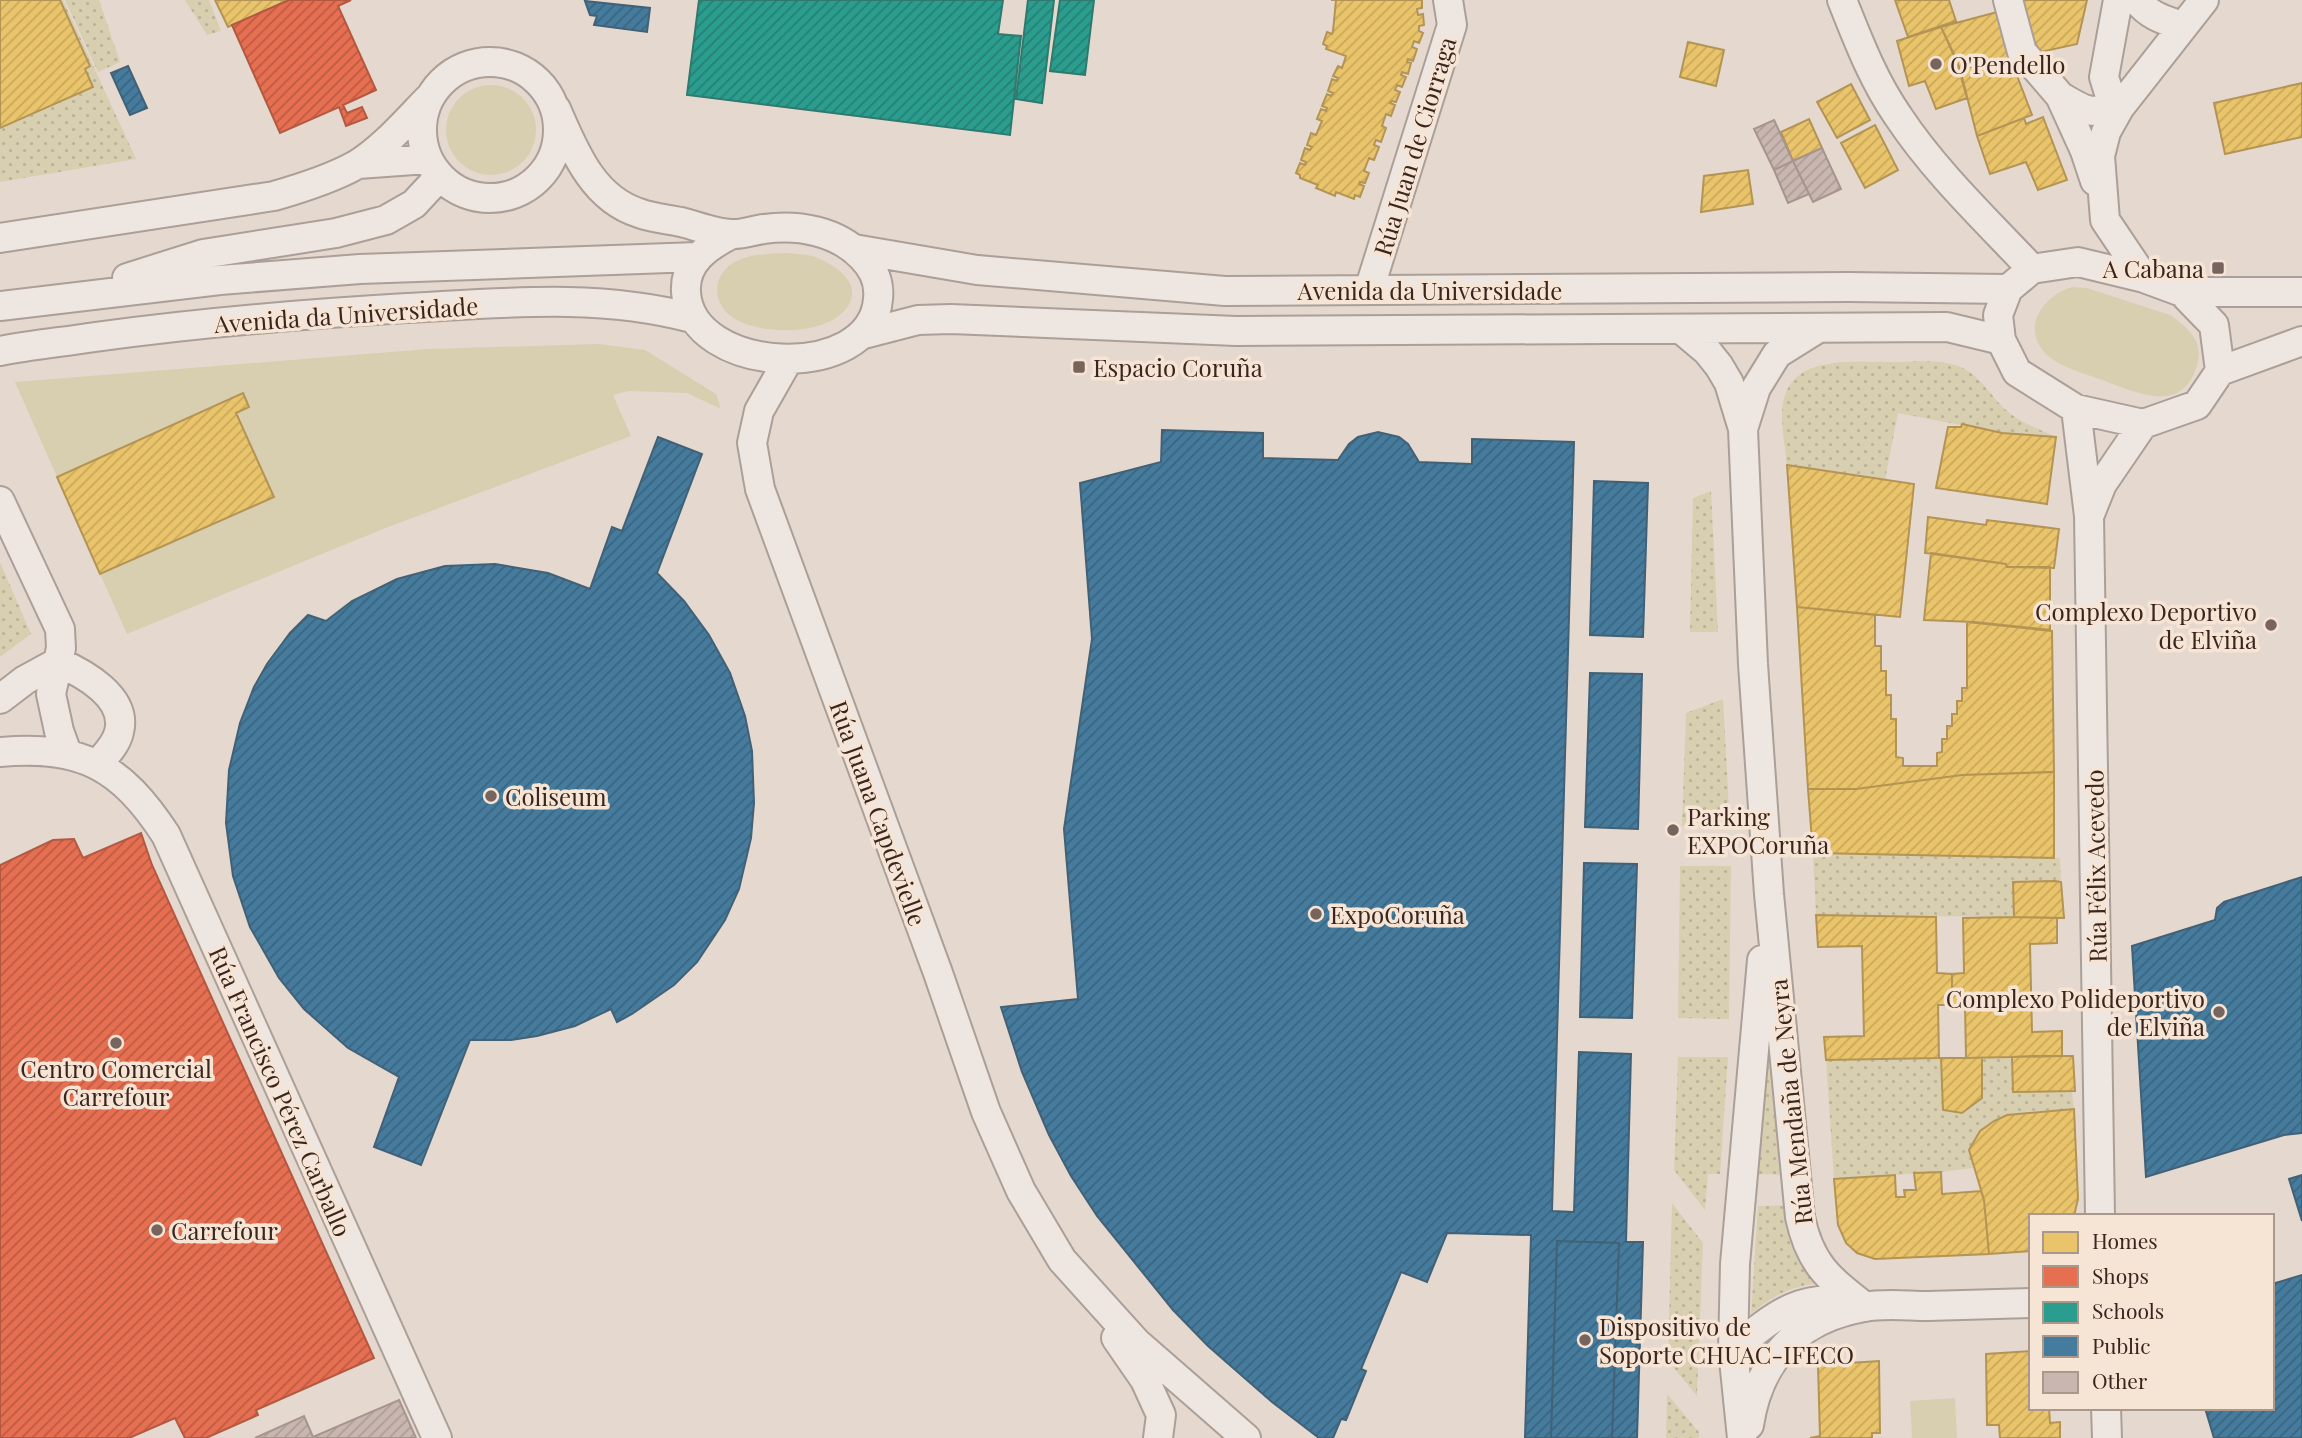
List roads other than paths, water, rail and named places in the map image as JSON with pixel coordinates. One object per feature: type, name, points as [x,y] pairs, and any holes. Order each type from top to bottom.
[{"type":"street","name":"Rúa Juan de Ciorraga","points":[[1369,290],[1452,26],[1448,0]]},
{"type":"street","points":[[1842,0],[1866,61],[1898,117],[1960,193],[2032,269]]},
{"type":"street","points":[[2008,0],[2022,52],[2060,96],[2085,151],[2104,212],[2144,278]]},
{"type":"street","points":[[2118,0],[2104,77],[2109,93],[2120,107]]},
{"type":"street","points":[[2137,0],[2145,10],[2156,17],[2182,26]]},
{"type":"street","points":[[2078,262],[2094,244],[2104,212],[2100,156],[2106,132],[2120,107],[2204,0]]},
{"type":"street","points":[[0,238],[274,197],[317,183],[358,164],[396,132],[444,79],[463,67],[485,61],[508,63],[529,73],[545,89],[582,166],[609,197],[638,213],[732,234]]},
{"type":"street","points":[[2060,96],[2085,111],[2120,107]]},
{"type":"street","points":[[430,97],[423,117],[422,138],[434,167],[458,190],[480,197],[503,197],[524,189],[542,174],[554,155],[559,132],[556,109]]},
{"type":"street","points":[[358,164],[434,167]]},
{"type":"street","name":"Avenida da Universidade","points":[[66,298],[204,254],[336,233],[386,220],[414,204],[434,167]]},
{"type":"street","points":[[793,228],[836,238],[854,249],[872,268],[879,289],[878,311],[864,334],[838,351],[788,360],[739,351],[718,341],[692,318],[687,304],[688,271],[697,257],[713,243],[732,234],[793,228]]},
{"type":"street","name":"Avenida da Universidade","points":[[854,249],[977,270],[1225,291],[1848,287],[2008,289]]},
{"type":"street","name":"Avenida da Universidade","points":[[0,306],[220,280],[360,269],[697,257]]},
{"type":"street","points":[[2302,292],[2182,292],[2144,278],[2078,262],[2032,269],[2008,289],[1998,315],[2001,340],[2017,372],[2076,409],[2143,424],[2197,405],[2220,370],[2302,341]]},
{"type":"street","points":[[2182,292],[2214,325],[2220,370]]},
{"type":"street","name":"Avenida da Universidade","points":[[4,350],[166,327],[474,304],[631,304],[692,318]]},
{"type":"street","name":"Avenida da Universidade","points":[[864,334],[918,320],[951,318],[1236,331],[1947,327],[2001,340]]},
{"type":"street","name":"Rúa Mendaña de Neyra","points":[[1743,429],[1756,388],[1777,354],[1817,329]]},
{"type":"street","name":"Rúa Mendaña de Neyra","points":[[1682,330],[1707,351],[1719,366],[1729,383],[1743,429],[1753,664],[1769,894],[1800,1217],[1805,1240],[1819,1265],[1837,1285],[1865,1307]]},
{"type":"street","name":"Rúa Juana Capdevielle","points":[[788,360],[759,411],[752,443],[760,489],[986,1112],[1021,1191],[1062,1260],[1145,1380],[1161,1415],[1158,1438]]},
{"type":"street","name":"Rúa Félix Acevedo","points":[[2076,409],[2089,516],[2100,1214]]},
{"type":"street","name":"Rúa Félix Acevedo","points":[[2089,516],[2102,484],[2143,424]]},
{"type":"street","points":[[0,501],[60,629],[61,648],[51,694],[67,753]]},
{"type":"street","points":[[0,699],[25,680],[58,662]]},
{"type":"street","points":[[58,662],[78,670],[95,683],[113,701],[120,717],[119,732],[112,747],[98,764]]},
{"type":"street","name":"Rúa Francisco Pérez Carballo","points":[[0,752],[32,749],[67,753],[98,764],[129,786],[149,809],[166,835],[437,1438]]},
{"type":"street","name":"Rúa Mendaña de Neyra","points":[[1745,1438],[1733,1350],[1735,1264],[1769,894]]},
{"type":"street","name":"Rúa Juana Capdevielle","points":[[1062,1260],[1136,1342],[1246,1438]]},
{"type":"street","points":[[1733,1350],[1760,1327],[1792,1307],[1829,1299],[1865,1307],[2029,1303]]},
{"type":"street","points":[[1745,1438],[1760,1380],[1775,1355],[1796,1336],[1815,1324],[1865,1307]]},
{"type":"street","points":[[2106,1410],[2107,1438]]},
{"type":"place","name":"O'Pendello","points":[[1936,64]]},
{"type":"place","name":"A Cabana","points":[[2218,268]]},
{"type":"place","name":"Espacio Coruña","points":[[1079,367]]},
{"type":"place","name":"Complexo Deportivo de Elviña","points":[[2271,625]]},
{"type":"place","name":"Coliseum","points":[[491,796]]},
{"type":"place","name":"Parking EXPOCoruña","points":[[1673,830]]},
{"type":"place","name":"ExpoCoruña","points":[[1316,914]]},
{"type":"place","name":"Complexo Polideportivo de Elviña","points":[[2219,1012]]},
{"type":"place","name":"Centro Comercial Carrefour","points":[[116,1043]]},
{"type":"place","name":"Carrefour","points":[[157,1230]]},
{"type":"place","name":"Dispositivo de Soporte CHUAC-IFECO","points":[[1585,1340]]}]
